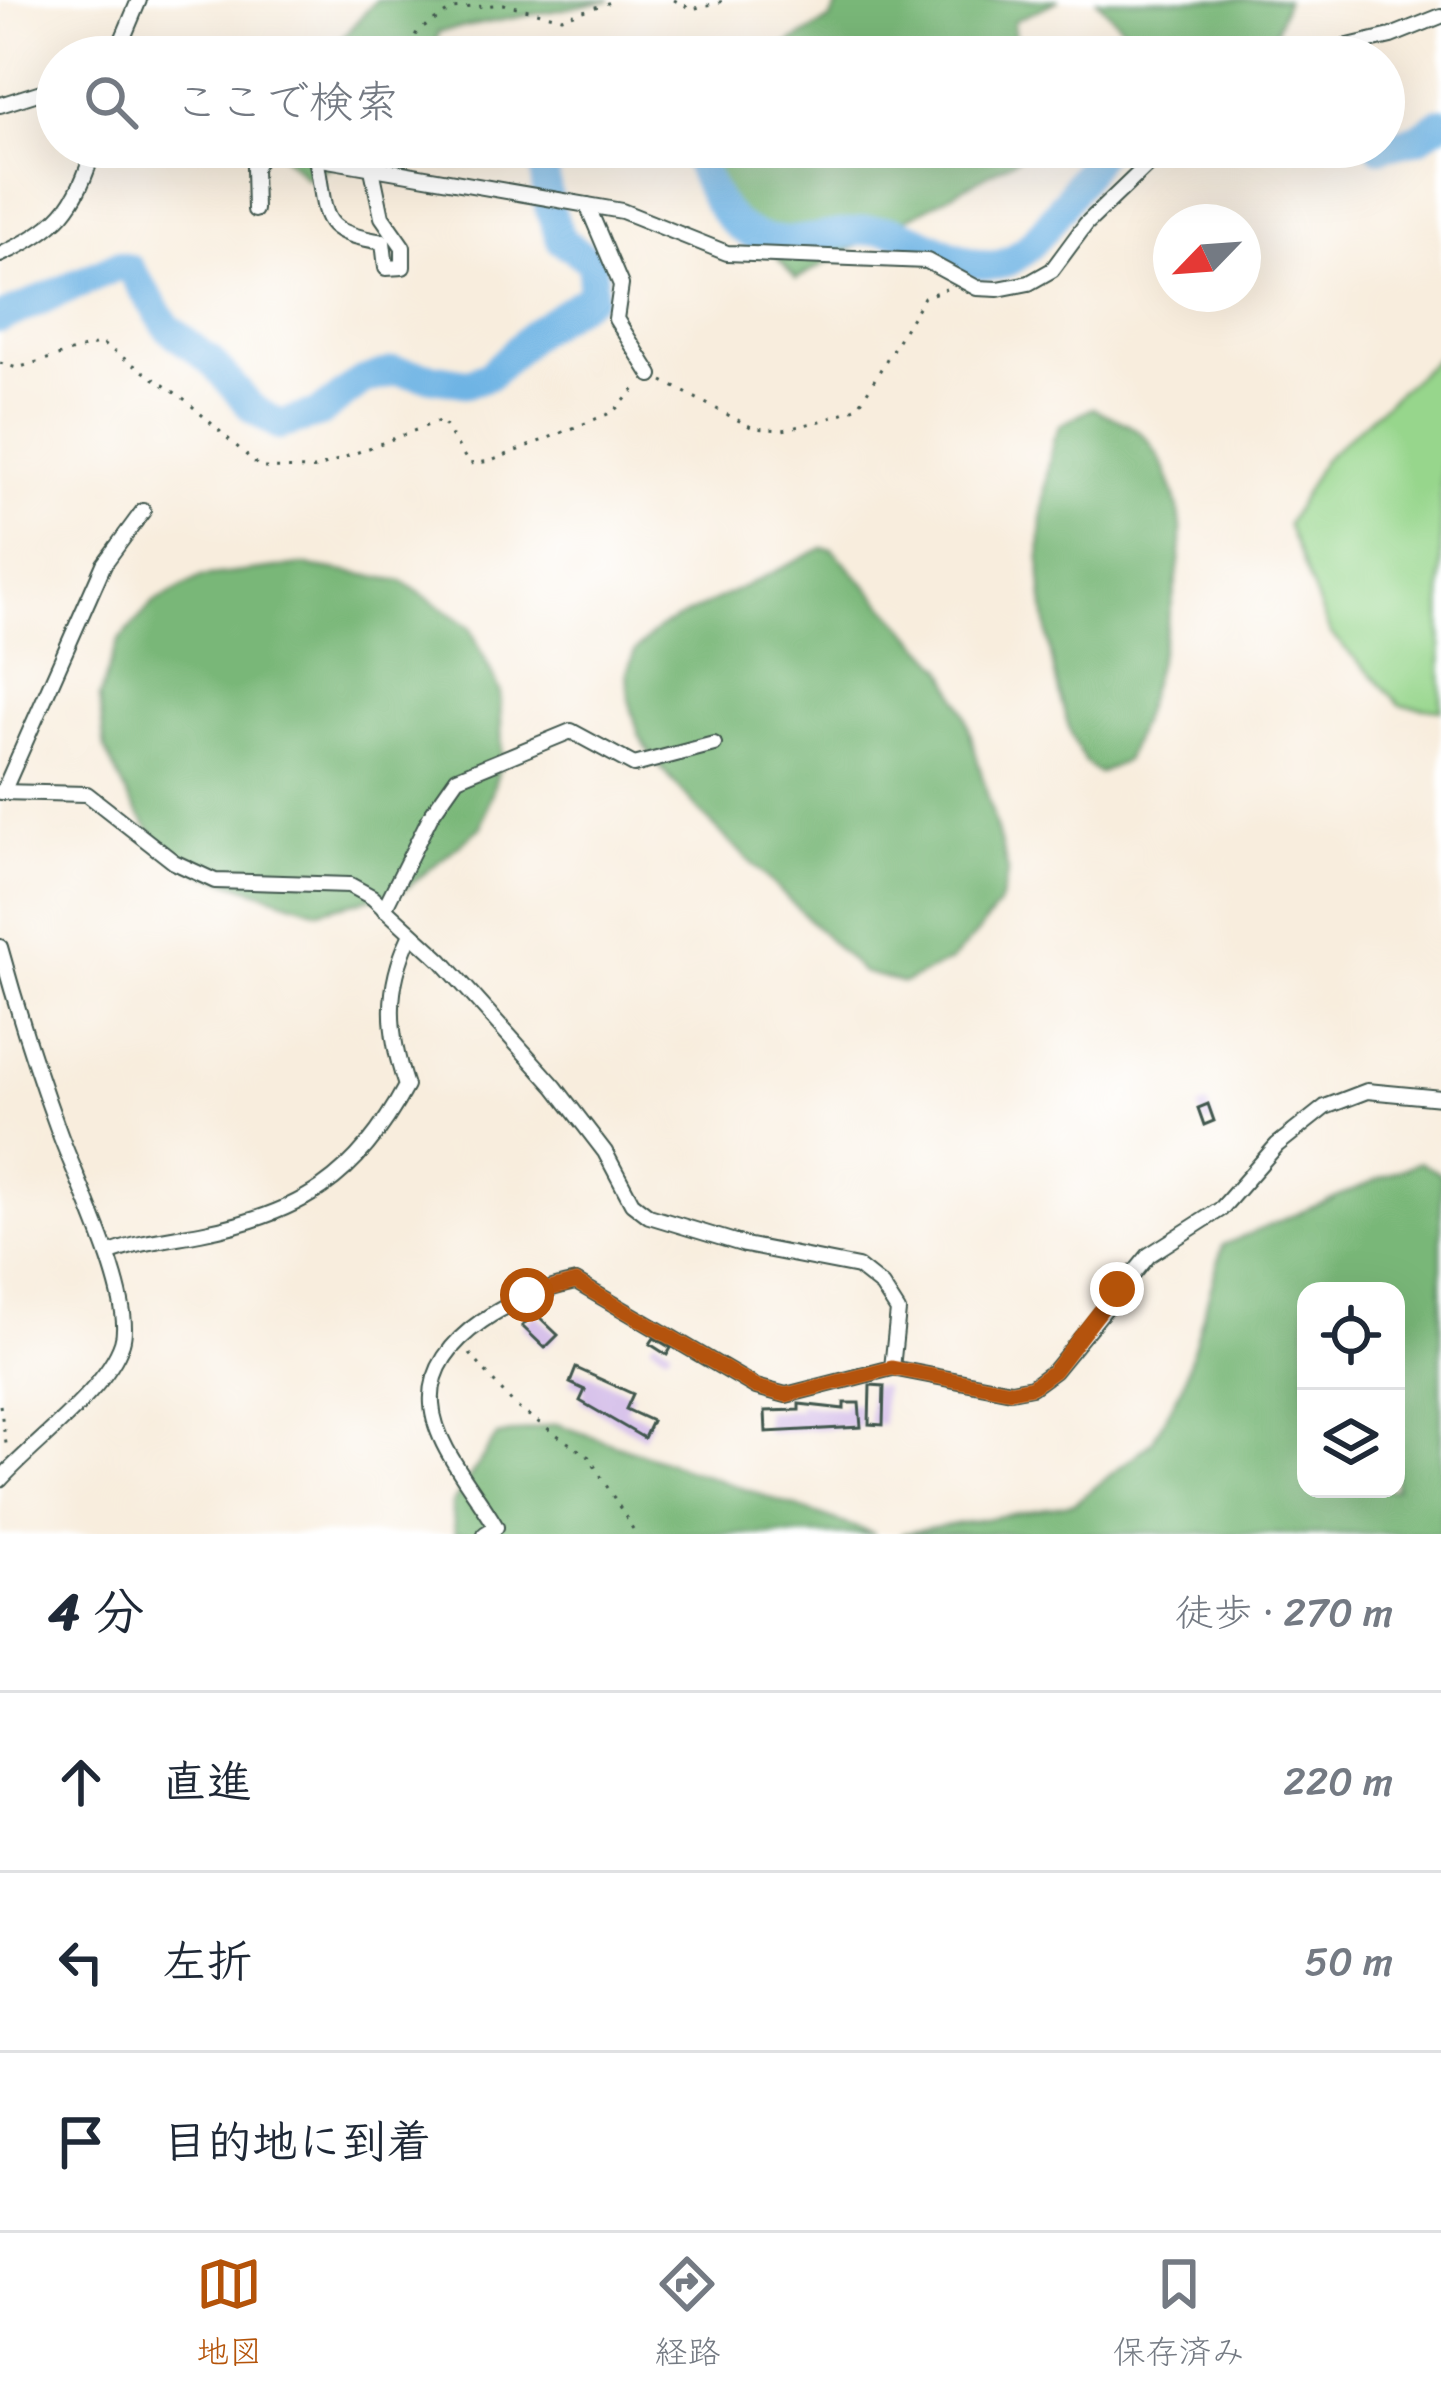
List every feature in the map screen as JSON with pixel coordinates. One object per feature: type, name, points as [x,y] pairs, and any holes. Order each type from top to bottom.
[{"type":"street","points":[[122,36],[139,0]]},
{"type":"street","points":[[1390,36],[1441,16]]},
{"type":"street","points":[[0,105],[36,94]]},
{"type":"street","points":[[5,253],[44,232],[71,207],[82,192],[88,168]]},
{"type":"street","points":[[254,168],[255,210]]},
{"type":"street","points":[[318,168],[329,225],[342,235],[382,242],[386,268],[403,267],[403,247],[382,217],[372,169]]},
{"type":"street","points":[[367,168],[622,211],[727,253],[927,261],[965,283],[998,289],[1029,283],[1052,269],[1086,224],[1144,168]]},
{"type":"street","points":[[587,205],[621,286],[616,319],[651,375]]},
{"type":"street","points":[[143,511],[104,564],[2,792],[87,794],[105,803],[174,862],[215,880],[350,885],[442,961],[555,1088],[605,1152],[632,1203],[649,1216],[745,1245],[858,1267],[881,1286],[898,1311],[892,1368]]},
{"type":"street","points":[[384,909],[431,815],[457,778],[571,730],[634,765],[714,744]]},
{"type":"street","points":[[108,1254],[134,1244],[265,1217],[317,1195],[350,1164],[406,1086],[393,1047],[389,1010],[394,969],[410,936]]},
{"type":"street","points":[[0,947],[59,1134],[108,1254],[122,1342],[81,1399],[5,1475]]},
{"type":"street","points":[[485,1534],[496,1527],[437,1426],[431,1403],[447,1354],[458,1340],[527,1295],[576,1282],[756,1387],[786,1395],[892,1368],[1011,1391],[1032,1387],[1054,1371],[1149,1255],[1221,1209],[1277,1145],[1314,1115],[1367,1091],[1441,1099]]},
{"type":"path","points":[[415,36],[452,10],[504,4],[562,18],[617,0]]},
{"type":"path","points":[[674,0],[692,9],[728,0]]},
{"type":"path","points":[[0,364],[17,368],[100,343],[183,398],[261,469],[314,469],[442,420],[469,464],[491,461],[613,412],[651,375],[753,428],[804,427],[858,406],[923,297],[965,283]]},
{"type":"path","points":[[458,1340],[515,1406],[589,1457],[636,1534]]},
{"type":"path","points":[[0,1405],[5,1475]]},
{"type":"green space","points":[[376,0],[610,0],[438,32],[437,36],[344,36]]},
{"type":"green space","points":[[840,0],[1059,0],[1014,21],[1014,36],[802,36],[831,19]]},
{"type":"green space","points":[[1097,0],[1286,0],[1274,36],[1131,36]]},
{"type":"green space","points":[[296,168],[328,168],[307,179]]},
{"type":"green space","points":[[710,168],[1000,168],[796,279],[721,192]]},
{"type":"green space","points":[[1441,354],[1441,710],[1401,705],[1330,633],[1287,524],[1323,460]]},
{"type":"green space","points":[[1093,408],[1131,426],[1149,442],[1168,478],[1181,527],[1170,611],[1143,712],[1125,761],[1099,773],[1075,744],[1058,690],[1040,553],[1053,440],[1060,425]]},
{"type":"green space","points":[[823,548],[832,549],[944,669],[965,714],[1008,871],[1000,903],[951,961],[903,983],[862,972],[704,816],[654,760],[639,735],[629,699],[627,672],[635,651],[659,628]]},
{"type":"green space","points":[[302,565],[402,581],[470,627],[500,691],[502,759],[481,827],[404,890],[318,911],[199,872],[159,842],[131,803],[105,749],[99,698],[118,642],[153,603],[201,577]]},
{"type":"green space","points":[[1419,1162],[1441,1174],[1441,1534],[899,1534],[1075,1503],[1152,1442],[1183,1385],[1223,1245]]},
{"type":"green space","points":[[556,1424],[875,1534],[455,1534],[452,1504],[497,1436]]},
{"type":"building","points":[[1208,1104],[1214,1121],[1204,1125],[1198,1108]]},
{"type":"building","points":[[535,1313],[558,1335],[545,1348],[522,1326]]},
{"type":"building","points":[[654,1338],[671,1348],[667,1355],[650,1344]]},
{"type":"building","points":[[576,1368],[633,1394],[626,1409],[652,1421],[644,1438],[580,1401],[585,1390],[570,1383]]},
{"type":"building","points":[[870,1385],[884,1386],[883,1425],[869,1424]]},
{"type":"building","points":[[844,1403],[859,1403],[861,1427],[766,1432],[765,1411],[799,1410],[799,1404],[844,1409]]},
{"type":"waterway","points":[[1405,141],[1441,122]]},
{"type":"waterway","points":[[0,318],[117,266],[130,269],[168,328],[211,361],[252,408],[279,425],[320,413],[362,381],[395,371],[468,383],[490,375],[535,332],[592,295],[593,263],[561,240],[549,207],[544,168]]},
{"type":"waterway","points":[[701,168],[722,209],[753,235],[784,241],[881,230],[987,265],[1002,264],[1030,246],[1088,168]]},
{"type":"route","points":[[527,1295],[576,1282],[756,1387],[786,1395],[892,1368],[1011,1391],[1032,1387],[1054,1371],[1117,1289]]}]
